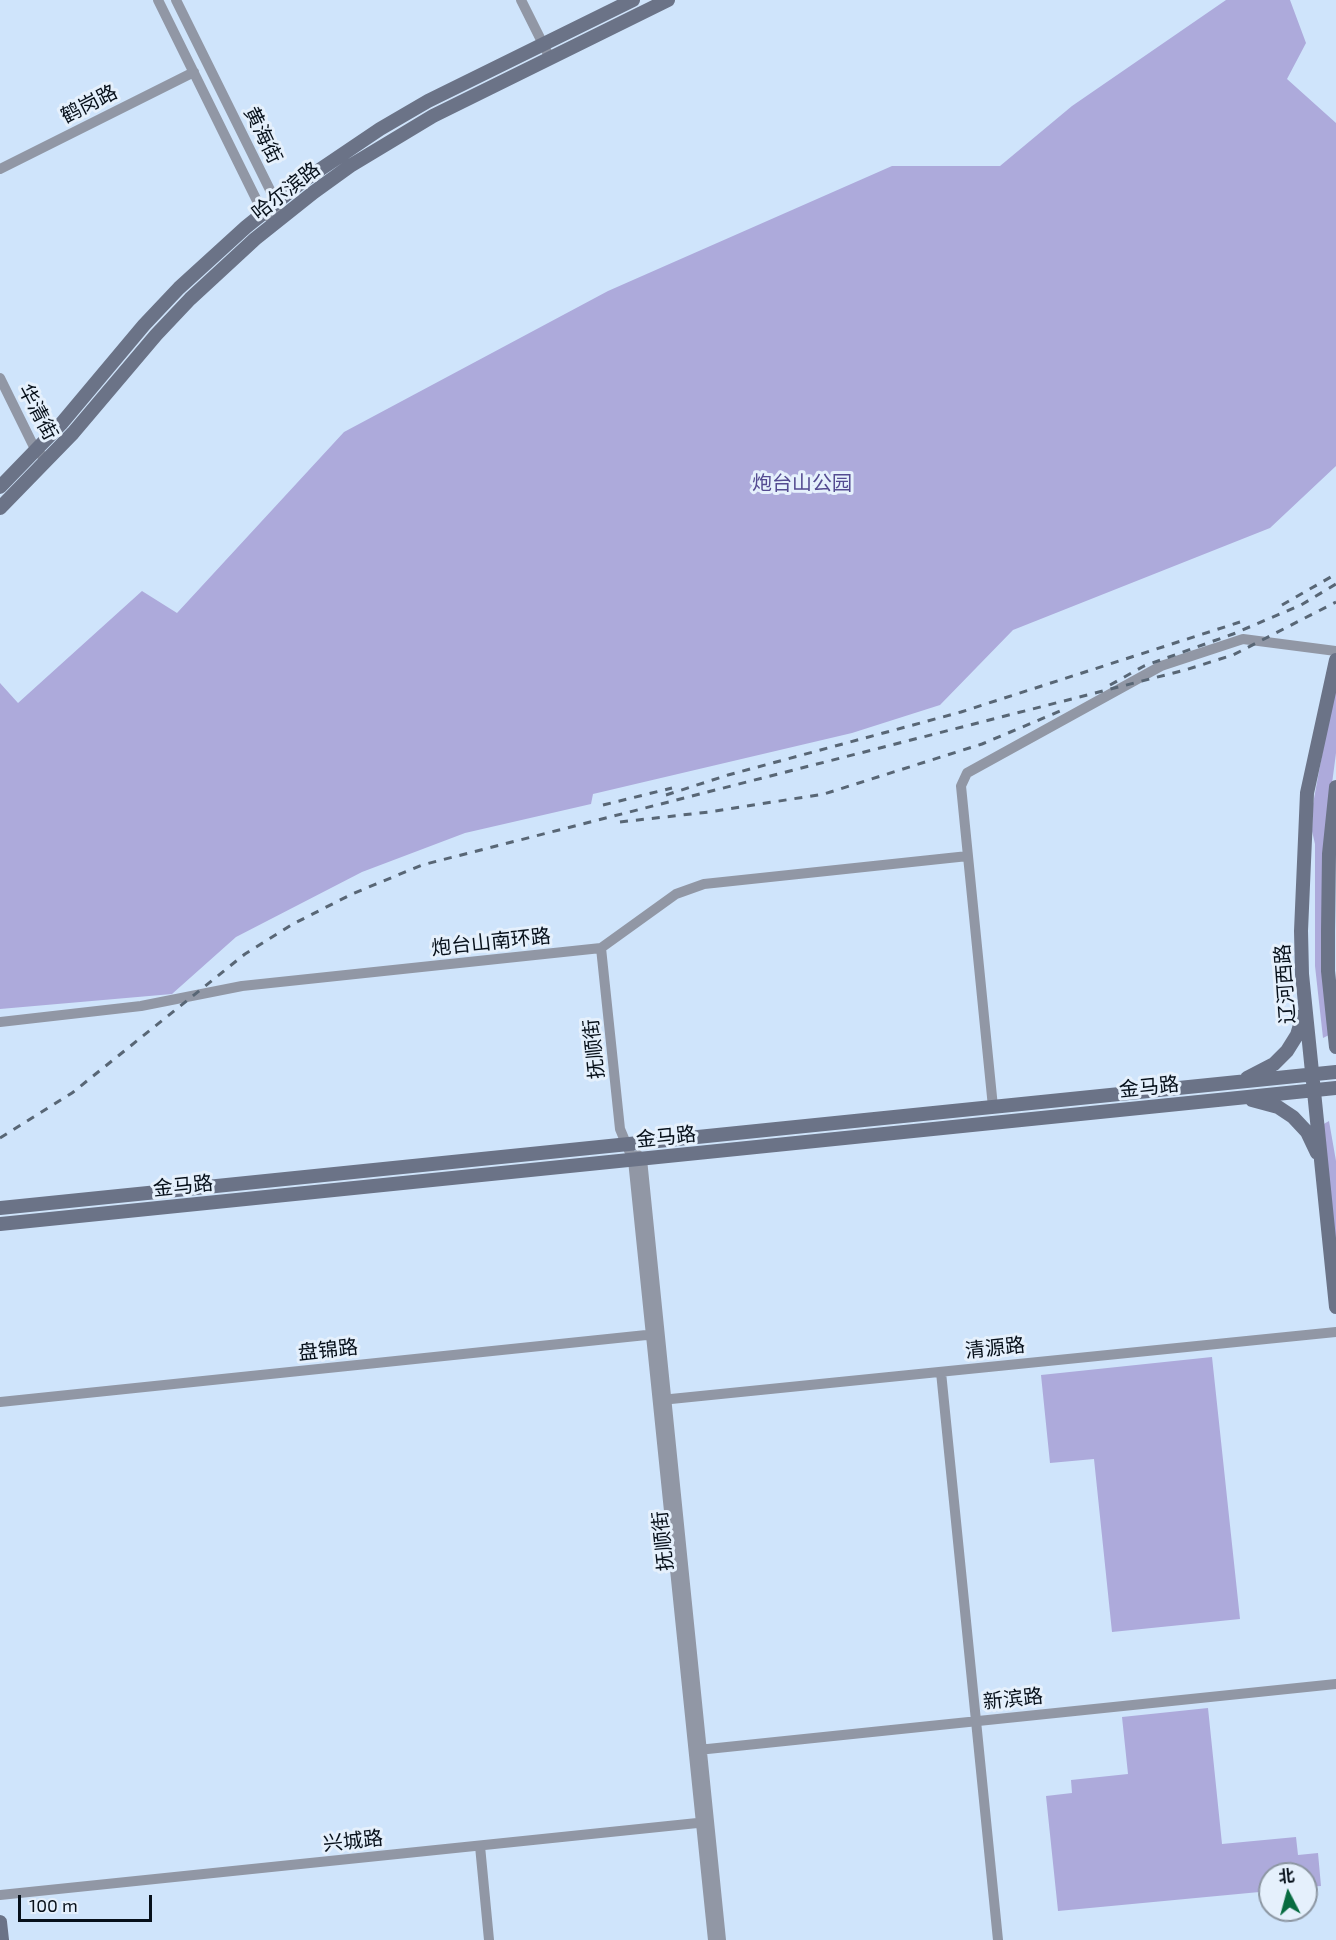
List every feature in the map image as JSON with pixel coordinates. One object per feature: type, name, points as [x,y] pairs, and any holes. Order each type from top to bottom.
[{"type":"main road","name":"哈尔滨路","points":[[0,487],[36,451],[179,288],[276,202],[380,129],[428,101],[633,0]]},
{"type":"main road","name":"哈尔滨路","points":[[0,508],[48,460],[163,328],[222,268],[350,166],[433,116],[668,0]]},
{"type":"main road","name":"辽河西路","points":[[1336,660],[1308,793],[1301,931],[1305,1000],[1336,1307]]},
{"type":"main road","points":[[1336,787],[1329,854],[1331,997],[1336,1047]]},
{"type":"main road","points":[[1331,997],[1336,1011]]},
{"type":"main road","points":[[1234,1082],[1256,1074],[1287,1051],[1303,1020],[1305,1000]]},
{"type":"main road","points":[[1309,1042],[1335,1039]]},
{"type":"main road","name":"金马路","points":[[0,1208],[1336,1072]]},
{"type":"main road","name":"金马路","points":[[0,1224],[1336,1088]]},
{"type":"main road","points":[[1235,1098],[1278,1107],[1293,1117],[1307,1132],[1322,1166]]},
{"type":"main road","points":[[0,1922],[2,1940]]},
{"type":"street","name":"黄海街","points":[[158,0],[263,213]]},
{"type":"street","name":"黄海街","points":[[176,0],[276,202],[277,222]]},
{"type":"street","points":[[521,0],[550,58]]},
{"type":"street","name":"鹤岗路","points":[[0,169],[194,72]]},
{"type":"street","points":[[263,213],[277,222]]},
{"type":"street","name":"华清街","points":[[0,378],[36,451],[48,460]]},
{"type":"street","points":[[993,1107],[961,786],[967,773],[1161,666],[1204,651],[1243,639],[1336,651]]},
{"type":"street","points":[[602,948],[676,894],[704,884],[968,856]]},
{"type":"street","name":"炮台山南环路","points":[[0,1022],[141,1006],[242,986],[602,948]]},
{"type":"street","name":"抚顺街","points":[[602,948],[620,1129],[637,1159],[698,1750],[713,1940]]},
{"type":"street","name":"清源路","points":[[662,1400],[1336,1332]]},
{"type":"street","name":"盘锦路","points":[[0,1402],[655,1334]]},
{"type":"street","points":[[941,1372],[998,1940]]},
{"type":"street","name":"新滨路","points":[[698,1750],[1336,1684]]},
{"type":"street","name":"抚顺街","points":[[705,1822],[722,1940]]},
{"type":"street","name":"兴城路","points":[[0,1895],[705,1822]]},
{"type":"street","points":[[480,1846],[489,1940]]},
{"type":"green space","name":"炮台山公园","points":[[1226,0],[1290,0],[1306,43],[1287,79],[1336,123],[1336,466],[1270,528],[1013,630],[940,705],[852,733],[593,794],[591,804],[465,833],[362,872],[236,937],[172,994],[0,1009],[0,683],[18,703],[142,591],[177,613],[344,432],[608,291],[892,166],[1000,166],[1072,106]]},
{"type":"green space","points":[[1336,679],[1336,753],[1324,845],[1322,888],[1322,965],[1329,1035],[1323,1038],[1315,966],[1315,844],[1312,831],[1313,804]]},
{"type":"green space","points":[[1329,1121],[1336,1161],[1336,1258],[1322,1125]]},
{"type":"green space","points":[[1212,1357],[1240,1619],[1112,1632],[1094,1459],[1050,1463],[1041,1375]]},
{"type":"green space","points":[[1208,1708],[1222,1844],[1296,1837],[1298,1855],[1318,1853],[1321,1886],[1318,1886],[1318,1862],[1258,1862],[1258,1892],[1058,1911],[1046,1796],[1072,1793],[1071,1780],[1128,1774],[1122,1717]]},
{"type":"railway","points":[[1282,605],[1336,574]]},
{"type":"railway","points":[[1110,685],[1144,666],[1233,634],[1301,605],[1336,584]]},
{"type":"railway","points":[[0,1138],[72,1093],[245,954],[293,924],[352,894],[422,865],[1185,670],[1233,655],[1336,602]]},
{"type":"railway","points":[[666,795],[728,775],[961,712],[1240,622]]},
{"type":"railway","points":[[620,822],[709,812],[824,794],[982,744],[1065,709]]},
{"type":"railway","points":[[603,805],[672,788]]}]
